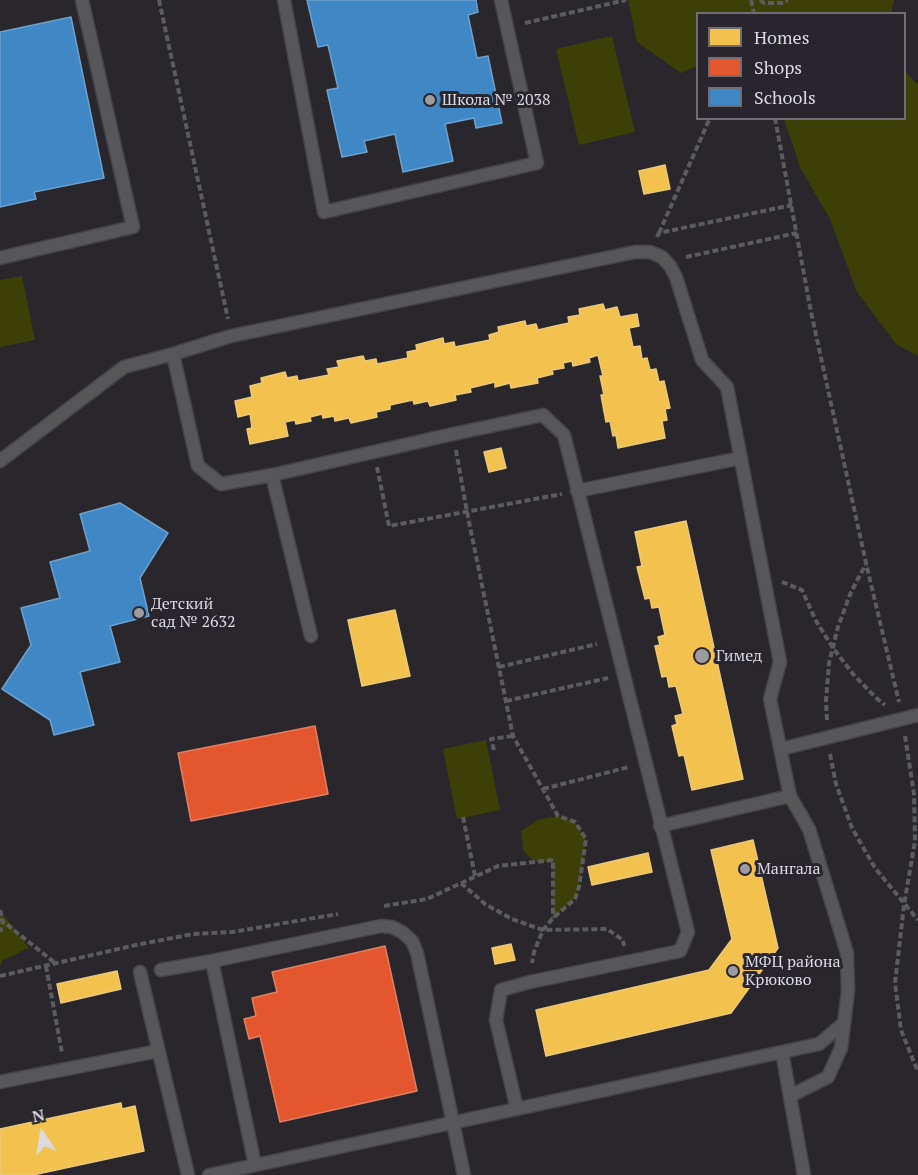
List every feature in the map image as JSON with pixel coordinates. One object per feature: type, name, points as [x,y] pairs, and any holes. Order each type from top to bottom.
[{"type":"lane","points":[[0,258],[133,227],[82,0]]},
{"type":"lane","points":[[284,0],[324,212],[537,163],[501,0]]},
{"type":"lane","points":[[0,461],[124,367],[231,336],[635,252],[650,252],[662,257],[676,277],[702,360],[727,387],[780,662],[770,699],[790,796],[809,829],[847,953],[848,991],[842,1048],[828,1077],[790,1096]]},
{"type":"lane","points":[[173,354],[198,466],[221,484],[272,475],[543,415],[564,435],[688,932],[680,951],[501,990],[496,1020],[517,1109]]},
{"type":"lane","points":[[578,491],[741,458]]},
{"type":"lane","points":[[272,475],[311,636]]},
{"type":"lane","points":[[781,749],[918,715]]},
{"type":"lane","points":[[660,826],[790,796]]},
{"type":"lane","points":[[161,970],[212,962],[381,926],[392,927],[402,932],[412,941],[417,953],[464,1175]]},
{"type":"lane","points":[[212,962],[255,1165]]},
{"type":"lane","points":[[140,972],[188,1175]]},
{"type":"lane","points":[[209,1175],[819,1044],[844,1023]]},
{"type":"lane","points":[[0,1082],[158,1051]]},
{"type":"lane","points":[[782,1052],[804,1175]]},
{"type":"path","points":[[159,0],[231,336]]},
{"type":"path","points":[[507,27],[626,0]]},
{"type":"path","points":[[760,0],[764,3],[782,3],[788,0]]},
{"type":"path","points":[[650,252],[709,120]]},
{"type":"path","points":[[775,120],[811,312],[903,719],[914,794],[915,840],[904,905],[896,983],[901,1030],[918,1071]]},
{"type":"path","points":[[658,233],[792,205]]},
{"type":"path","points":[[670,266],[681,258],[797,233]]},
{"type":"path","points":[[453,434],[513,736],[558,816],[575,822],[586,839],[575,899],[543,930],[534,952],[530,982]]},
{"type":"path","points":[[374,452],[389,525],[578,491]]},
{"type":"path","points":[[763,574],[802,590],[816,621],[853,674],[875,697],[903,719]]},
{"type":"path","points":[[499,667],[614,640]]},
{"type":"path","points":[[506,701],[623,674]]},
{"type":"path","points":[[494,750],[491,739],[513,736]]},
{"type":"path","points":[[543,789],[645,763]]},
{"type":"path","points":[[463,817],[475,876]]},
{"type":"path","points":[[381,906],[427,899],[498,866],[553,860],[553,918]]},
{"type":"path","points":[[461,883],[485,904],[512,919],[543,930],[607,929],[623,940],[627,962]]},
{"type":"path","points":[[0,910],[0,932]]},
{"type":"path","points":[[0,976],[193,934],[232,932],[347,912]]},
{"type":"path","points":[[1,921],[55,963]]},
{"type":"path","points":[[46,966],[65,1069]]},
{"type":"green space","points":[[628,0],[894,0],[891,12],[696,12],[696,66],[681,73],[637,42]]},
{"type":"green space","points":[[612,36],[635,132],[579,145],[556,49]]},
{"type":"green space","points":[[906,72],[918,85],[918,356],[896,344],[857,292],[830,219],[801,169],[784,120],[906,120]]},
{"type":"green space","points":[[22,276],[35,340],[0,347],[0,280]]},
{"type":"green space","points":[[486,740],[500,810],[457,819],[443,749]]},
{"type":"green space","points":[[558,816],[575,822],[586,839],[575,899],[553,918],[553,861],[534,862],[523,850],[521,831],[538,820]]},
{"type":"green space","points":[[0,910],[29,948],[2,961],[0,967]]},
{"type":"building: Homes","points":[[665,165],[670,189],[644,194],[639,171]]},
{"type":"building: Homes","points":[[603,304],[605,310],[617,307],[620,317],[637,314],[639,326],[629,328],[633,347],[640,346],[642,359],[647,358],[650,370],[656,369],[659,382],[664,381],[670,408],[665,409],[667,420],[662,421],[665,438],[618,448],[610,421],[606,422],[601,395],[604,395],[600,376],[603,376],[598,355],[589,358],[590,362],[573,366],[572,361],[563,363],[564,368],[552,370],[553,374],[537,378],[538,383],[511,388],[510,383],[495,387],[495,382],[470,388],[471,392],[455,395],[456,400],[430,406],[428,401],[414,404],[413,400],[390,405],[390,409],[376,412],[377,417],[351,423],[349,418],[335,421],[334,416],[323,418],[322,414],[310,417],[311,421],[296,424],[295,420],[285,422],[288,436],[250,444],[247,429],[252,428],[250,414],[238,417],[235,401],[252,397],[250,386],[262,383],[261,378],[285,372],[287,378],[297,376],[298,381],[329,375],[327,369],[339,367],[337,361],[363,356],[365,361],[376,359],[377,364],[408,358],[407,352],[417,350],[416,345],[443,338],[444,344],[454,342],[455,347],[490,340],[489,335],[499,332],[498,327],[525,321],[526,326],[536,324],[538,330],[569,323],[568,317],[580,315],[579,309]]},
{"type":"building: Homes","points":[[501,448],[506,468],[489,472],[484,452]]},
{"type":"building: Homes","points":[[686,521],[743,779],[692,790],[684,755],[679,756],[672,726],[677,724],[675,716],[683,714],[676,686],[669,687],[667,676],[662,677],[655,646],[660,645],[658,637],[665,635],[659,607],[652,608],[650,598],[645,599],[637,567],[642,566],[635,532]]},
{"type":"building: Homes","points":[[395,610],[410,676],[362,686],[348,620]]},
{"type":"building: Homes","points":[[753,840],[778,948],[731,1013],[546,1056],[536,1010],[709,970],[732,939],[711,850]]},
{"type":"building: Homes","points":[[648,853],[652,872],[592,885],[588,867]]},
{"type":"building: Homes","points":[[511,944],[515,960],[495,964],[492,948]]},
{"type":"building: Homes","points":[[117,971],[121,989],[61,1003],[57,984]]},
{"type":"building: Homes","points":[[121,1103],[122,1109],[135,1106],[144,1151],[33,1175],[0,1175],[0,1129]]},
{"type":"building: Shops","points":[[315,726],[328,794],[191,821],[178,753]]},
{"type":"building: Shops","points":[[385,946],[417,1091],[280,1122],[260,1036],[249,1039],[244,1019],[256,1016],[252,998],[277,992],[272,972]]},
{"type":"building: Schools","points":[[307,0],[476,0],[478,12],[468,15],[477,58],[488,56],[502,123],[476,128],[474,118],[445,124],[453,161],[403,172],[395,134],[364,141],[367,152],[342,157],[327,90],[338,88],[328,45],[318,47]]},
{"type":"building: Schools","points":[[71,17],[104,178],[34,192],[36,199],[0,207],[0,32]]},
{"type":"building: Schools","points":[[120,503],[168,533],[140,578],[149,616],[110,626],[120,662],[80,672],[94,725],[54,735],[50,720],[2,689],[31,645],[21,608],[60,598],[50,562],[90,551],[80,514]]},
{"type":"place","name":"Школа № 2038","points":[[430,100]]},
{"type":"place","name":"Детский сад № 2632","points":[[139,613]]},
{"type":"place","name":"Гимед","points":[[702,656]]},
{"type":"place","name":"Мангала","points":[[745,869]]},
{"type":"place","name":"МФЦ района Крюково","points":[[733,971]]}]
